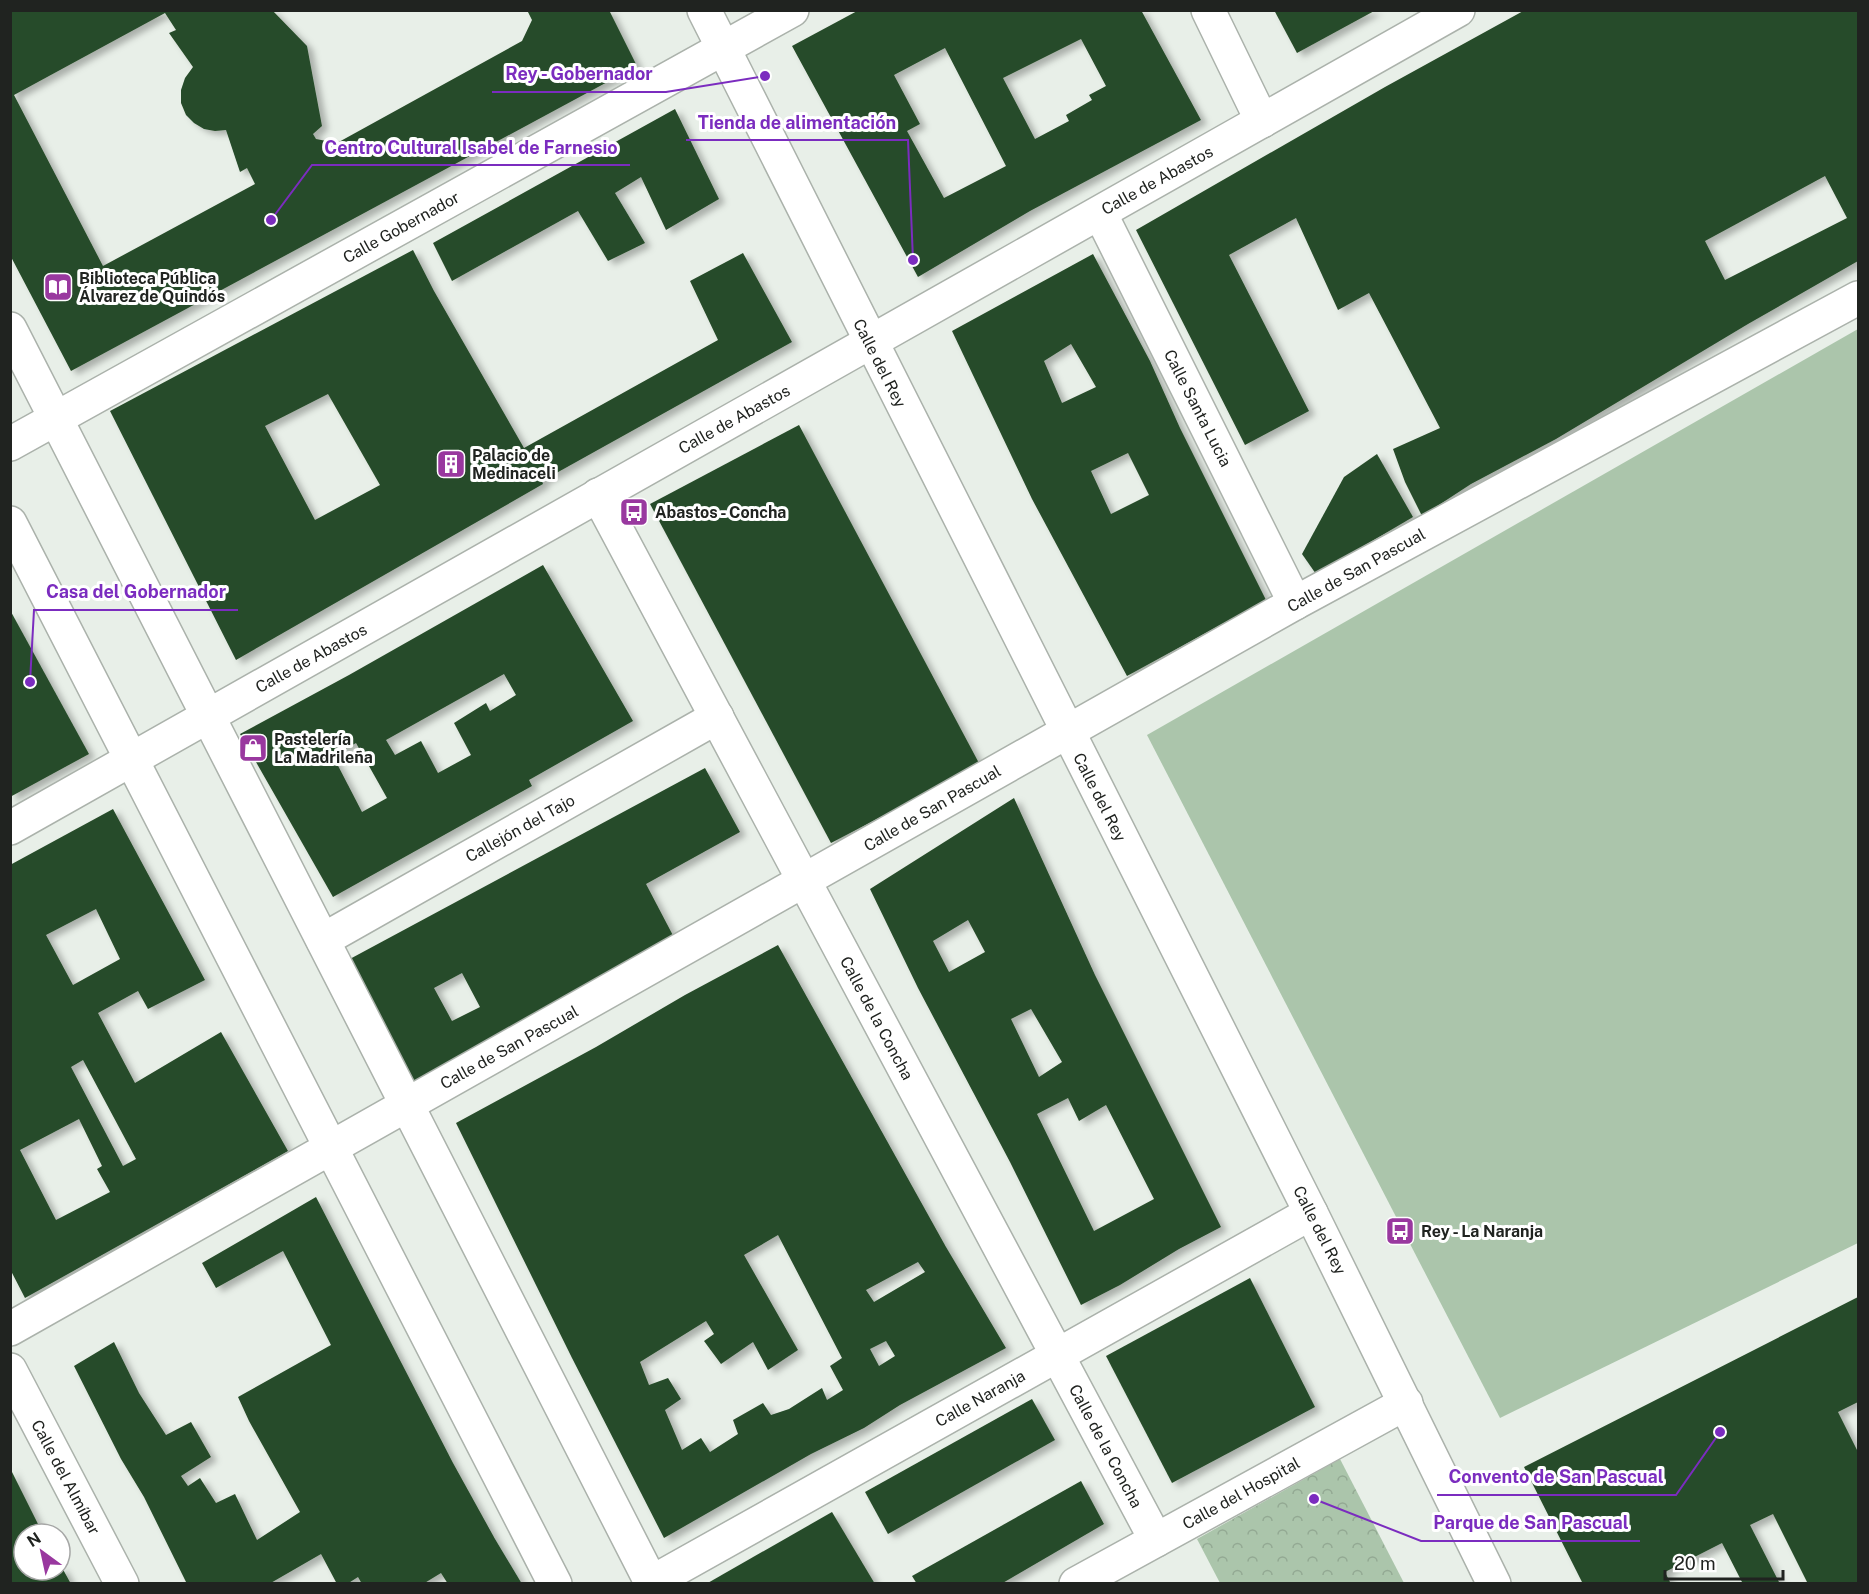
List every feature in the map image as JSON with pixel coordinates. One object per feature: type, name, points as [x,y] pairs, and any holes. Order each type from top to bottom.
[{"type":"street","name":"Calle del Rey","points":[[704,10],[721,49],[1311,1213],[1494,1584]]},
{"type":"street","name":"Calle Gobernador","points":[[10,444],[792,10]]},
{"type":"street","points":[[1209,10],[1262,121]]},
{"type":"street","name":"Calle de Abastos","points":[[10,828],[1458,10]]},
{"type":"street","name":"Calle Santa Lucia","points":[[1100,213],[1295,603]]},
{"type":"street","name":"Calle de San Pascual","points":[[10,1329],[1295,603],[1858,298]]},
{"type":"street","points":[[10,329],[651,1583]]},
{"type":"street","name":"Calle de la Concha","points":[[598,495],[1156,1540]]},
{"type":"street","points":[[10,523],[555,1584]]},
{"type":"street","name":"Callejón del Tajo","points":[[323,939],[717,717]]},
{"type":"street","name":"Calle Naranja","points":[[651,1583],[1311,1213]]},
{"type":"street","name":"Calle del Almíbar","points":[[10,1370],[122,1584]]},
{"type":"street","name":"Calle del Hospital","points":[[1076,1584],[1406,1403]]},
{"type":"green space","points":[[1858,329],[1858,1243],[1500,1418],[1147,735]]},
{"type":"green space","points":[[1340,1459],[1404,1583],[1220,1583],[1197,1539]]},
{"type":"building","points":[[10,10],[272,10],[307,46],[322,126],[313,134],[316,139],[337,143],[522,41],[532,20],[527,10],[609,10],[637,66],[71,371],[10,255]],"holes":[[[165,13],[176,30],[169,33],[193,67],[185,78],[181,90],[181,103],[186,115],[204,129],[226,130],[240,172],[247,168],[255,184],[103,266],[14,95]]]},
{"type":"building","points":[[859,10],[1141,10],[1201,120],[1030,211],[918,277],[792,46]],"holes":[[[1081,39],[1106,86],[1089,95],[1092,100],[1066,115],[1069,121],[1035,139],[1003,78]],[[945,48],[1006,166],[944,198],[907,131],[920,124],[894,75]]]},
{"type":"building","points":[[1274,10],[1376,10],[1297,53]]},
{"type":"building","points":[[1525,10],[1858,10],[1858,261],[1556,439],[1471,484],[1422,516],[1405,482],[1393,449],[1440,428],[1369,293],[1338,310],[1296,218],[1229,255],[1309,411],[1245,445],[1136,230],[1385,87]],"holes":[[[1825,176],[1847,218],[1725,280],[1705,241]]]},
{"type":"building","points":[[675,109],[719,199],[666,230],[641,177],[615,193],[645,243],[608,261],[578,211],[452,281],[433,243]]},
{"type":"building","name":"Palacio de Medinaceli","points":[[413,250],[524,448],[718,340],[690,281],[743,253],[792,342],[542,481],[543,484],[236,660],[110,411]],"holes":[[[328,394],[380,485],[315,520],[265,426]]]},
{"type":"building","points":[[1093,254],[1150,361],[1180,428],[1266,600],[1127,676],[1032,499],[952,331]],"holes":[[[1071,344],[1096,387],[1062,403],[1044,361]],[[1128,453],[1149,495],[1111,514],[1091,471]]]},
{"type":"building","points":[[799,425],[980,765],[831,843],[650,504]]},
{"type":"building","points":[[1377,454],[1413,517],[1316,574],[1302,554],[1344,477]]},
{"type":"building","points":[[543,565],[633,721],[529,780],[532,786],[333,897],[240,734]],"holes":[[[504,674],[516,695],[490,711],[486,703],[454,723],[471,755],[438,773],[421,741],[395,755],[386,740]],[[356,743],[387,798],[362,812],[333,756]]]},
{"type":"building","points":[[10,610],[89,754],[10,797]]},
{"type":"building","points":[[705,768],[740,832],[646,884],[678,945],[416,1090],[348,960]],"holes":[[[462,973],[480,1007],[452,1021],[434,988]]]},
{"type":"building","points":[[1014,798],[1095,975],[1221,1227],[1081,1305],[1010,1162],[918,988],[870,889]],"holes":[[[968,920],[985,952],[949,972],[933,941]],[[1031,1009],[1062,1062],[1039,1077],[1011,1019]],[[1068,1098],[1079,1121],[1106,1105],[1154,1199],[1094,1231],[1037,1114]]]},
{"type":"building","points":[[113,809],[205,980],[148,1009],[138,991],[98,1013],[135,1083],[221,1032],[288,1151],[25,1298],[10,1269],[10,865]],"holes":[[[96,909],[120,959],[73,985],[46,935]],[[83,1060],[136,1159],[123,1166],[71,1067]],[[79,1119],[102,1166],[97,1169],[110,1192],[56,1220],[20,1150]]]},
{"type":"building","points":[[778,945],[946,1247],[1006,1348],[900,1405],[864,1428],[811,1454],[664,1538],[456,1123],[596,1047],[685,995]],"holes":[[[778,1235],[842,1358],[830,1366],[843,1390],[827,1400],[822,1388],[789,1409],[771,1415],[763,1403],[733,1420],[738,1434],[710,1452],[701,1438],[682,1450],[665,1410],[681,1399],[668,1378],[649,1385],[640,1362],[706,1321],[714,1334],[704,1341],[721,1364],[753,1342],[768,1370],[798,1350],[744,1255]],[[918,1262],[925,1272],[874,1302],[866,1290]],[[886,1341],[895,1356],[879,1366],[870,1349]]]},
{"type":"building","points":[[316,1197],[453,1463],[522,1584],[448,1584],[441,1573],[423,1584],[362,1584],[358,1577],[347,1584],[337,1584],[321,1554],[269,1584],[187,1584],[144,1497],[121,1459],[74,1366],[114,1342],[139,1393],[166,1435],[191,1422],[211,1457],[181,1476],[188,1486],[200,1478],[216,1503],[235,1494],[257,1540],[300,1512],[238,1397],[331,1345],[283,1251],[216,1288],[202,1263]]},
{"type":"building","points":[[1250,1278],[1315,1407],[1172,1483],[1106,1356]]},
{"type":"building","points":[[1858,1297],[1858,1402],[1838,1412],[1858,1452],[1858,1584],[1808,1584],[1773,1514],[1750,1525],[1780,1584],[1743,1584],[1722,1543],[1665,1572],[1671,1584],[1583,1584],[1524,1467]]},
{"type":"building","points":[[1032,1399],[1055,1440],[888,1534],[865,1492]]},
{"type":"building","points":[[10,1468],[37,1522],[12,1522],[12,1582],[70,1582],[71,1584],[10,1584]]},
{"type":"building","points":[[1081,1481],[1104,1524],[1001,1584],[917,1584],[912,1576]]},
{"type":"building","points":[[832,1512],[875,1584],[706,1584]]},
{"type":"place","name":"Rey - Gobernador","points":[[765,76]]},
{"type":"place","name":"Centro Cultural Isabel de Farnesio","points":[[271,220]]},
{"type":"place","name":"Tienda de alimentación","points":[[913,260]]},
{"type":"place","name":"Biblioteca Pública Álvarez de Quindós","points":[[58,287]]},
{"type":"place","name":"Palacio de Medinaceli","points":[[451,464]]},
{"type":"place","name":"Abastos - Concha","points":[[634,512]]},
{"type":"place","name":"Casa del Gobernador","points":[[30,682]]},
{"type":"place","name":"Pastelería La Madrileña","points":[[253,748]]},
{"type":"place","name":"Rey - La Naranja","points":[[1400,1231]]},
{"type":"place","name":"Convento de San Pascual","points":[[1720,1432]]},
{"type":"place","name":"Parque de San Pascual","points":[[1314,1499]]}]
